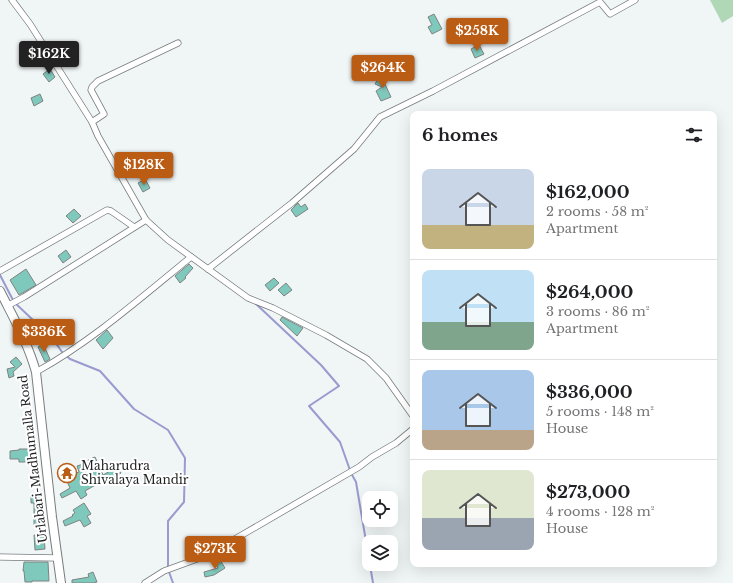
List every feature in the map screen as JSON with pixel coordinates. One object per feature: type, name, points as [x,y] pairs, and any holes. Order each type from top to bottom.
[{"type":"main road","name":"Urlabari-Madhumalla Road","points":[[0,291],[22,334],[36,372],[60,583]]},
{"type":"street","points":[[12,0],[30,24],[92,122],[98,136],[146,220],[168,240],[248,298],[273,308],[367,359],[386,378],[410,412]]},
{"type":"street","points":[[208,269],[297,199],[354,148],[380,117],[433,91],[600,2],[610,14],[635,0]]},
{"type":"street","points":[[92,122],[104,114],[92,94],[92,86],[98,81],[178,43]]},
{"type":"street","points":[[0,271],[107,210],[111,211],[134,227]]},
{"type":"street","points":[[7,306],[24,297],[146,220]]},
{"type":"street","points":[[36,372],[84,342],[192,257]]},
{"type":"street","points":[[145,583],[164,570],[197,559],[270,519],[360,466],[372,456],[396,443],[410,431]]},
{"type":"street","points":[[0,557],[58,558]]},
{"type":"green space","points":[[710,0],[733,0],[733,16],[722,23]]},
{"type":"building","points":[[434,14],[442,29],[432,34],[428,27],[432,25],[428,17]]},
{"type":"building","points":[[457,20],[462,29],[454,33],[449,25]]},
{"type":"building","points":[[479,45],[484,54],[475,58],[471,49]]},
{"type":"building","points":[[50,69],[55,77],[49,82],[43,74]]},
{"type":"building","points":[[380,75],[386,78],[384,82],[391,97],[381,101],[376,91],[382,87],[375,84]]},
{"type":"building","points":[[40,94],[43,101],[34,106],[31,98]]},
{"type":"building","points":[[145,179],[150,188],[143,192],[138,183]]},
{"type":"building","points":[[298,203],[301,207],[305,204],[308,209],[296,217],[291,210]]},
{"type":"building","points":[[74,209],[81,216],[73,223],[66,216]]},
{"type":"building","points":[[66,250],[71,257],[63,263],[58,256]]},
{"type":"building","points":[[189,264],[193,268],[185,277],[186,278],[180,283],[175,276]]},
{"type":"building","points":[[26,269],[36,285],[19,295],[10,280]]},
{"type":"building","points":[[274,278],[279,283],[270,291],[265,285]]},
{"type":"building","points":[[286,283],[292,290],[284,296],[278,290]]},
{"type":"building","points":[[282,317],[303,328],[297,336],[280,320]]},
{"type":"building","points":[[107,330],[113,338],[103,349],[96,340]]},
{"type":"building","points":[[43,344],[50,359],[45,362],[38,347]]},
{"type":"building","points":[[16,357],[22,364],[13,372],[14,376],[9,378],[7,369],[15,367],[10,362]]},
{"type":"building","points":[[32,449],[32,462],[19,462],[19,459],[10,459],[10,451]]},
{"type":"building","points":[[95,457],[103,475],[117,467],[121,473],[100,485],[99,483],[85,491],[87,495],[81,499],[76,491],[62,498],[60,494],[70,488],[65,477],[79,472],[77,466],[89,462],[88,460]]},
{"type":"building","points":[[40,494],[42,525],[34,525],[34,503],[31,503],[31,495]]},
{"type":"building","points":[[84,503],[91,514],[87,516],[91,523],[84,527],[80,520],[65,526],[63,521],[73,516],[72,515],[75,513],[73,510]]},
{"type":"building","points":[[34,535],[44,535],[45,549],[35,550]]},
{"type":"building","points":[[220,560],[225,568],[214,575],[205,577],[204,572],[218,568],[215,563]]},
{"type":"building","points":[[24,562],[48,562],[49,581],[25,582],[23,571]]},
{"type":"building","points":[[93,572],[97,582],[72,583],[72,580],[89,577],[88,574]]},
{"type":"waterway","points":[[0,275],[14,302],[53,339],[62,352],[70,359],[100,371],[134,409],[168,430],[185,458],[184,502],[168,521],[168,569],[173,583]]},
{"type":"waterway","points":[[255,303],[321,365],[339,386],[309,406],[340,442],[351,473],[356,482],[373,583]]},
{"type":"place","name":"Maharudra Shivalaya Mandir","points":[[67,473]]}]
